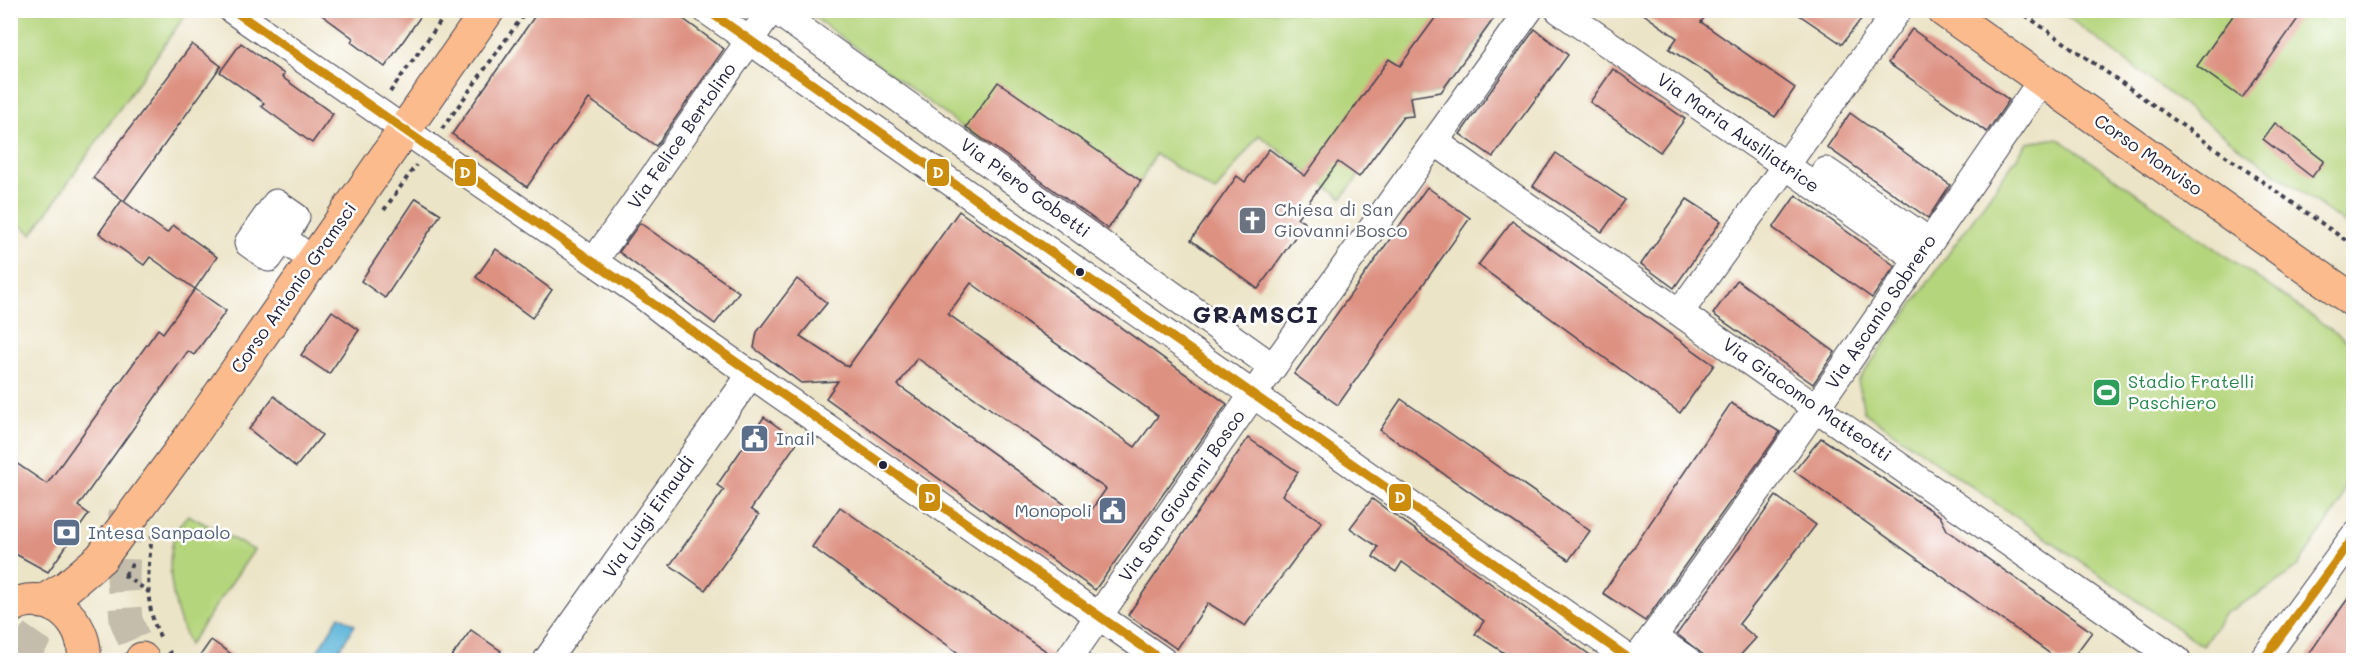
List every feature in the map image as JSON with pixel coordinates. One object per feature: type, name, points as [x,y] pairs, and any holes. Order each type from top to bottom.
[{"type":"main road","name":"Corso Antonio Gramsci","points":[[84,653],[87,598],[97,563],[189,439],[488,10]]},
{"type":"main road","name":"Corso Monviso","points":[[1943,10],[2354,301]]},
{"type":"main road","name":"Corso Monviso","points":[[1981,10],[2354,279]]},
{"type":"main road","name":"Corso Antonio Gramsci","points":[[19,604],[97,563]]},
{"type":"main road","points":[[19,604],[66,612],[84,653]]},
{"type":"street","points":[[232,10],[1162,660]]},
{"type":"street","points":[[706,10],[748,42],[1252,396],[1633,660]]},
{"type":"street","name":"Via Felice Bertolino","points":[[594,261],[771,10]]},
{"type":"street","name":"Via Piero Gobetti","points":[[776,10],[1273,367]]},
{"type":"street","name":"Via San Giovanni Bosco","points":[[1068,660],[1252,396],[1529,10]]},
{"type":"street","name":"Via Maria Ausiliatrice","points":[[1558,10],[1790,158]]},
{"type":"street","name":"Via Maria Ausiliatrice","points":[[1589,10],[1790,158],[1923,250]]},
{"type":"street","points":[[1680,312],[1898,10]]},
{"type":"street","name":"Via Ascanio Sobrero","points":[[1633,660],[1653,637],[1817,407],[2042,80]]},
{"type":"street","name":"Via Giacomo Matteotti","points":[[1435,142],[2177,660]]},
{"type":"street","points":[[283,238],[312,260]]},
{"type":"street","name":"Via Luigi Einaudi","points":[[547,660],[752,373]]},
{"type":"street","points":[[2263,660],[2354,536]]},
{"type":"street","points":[[1653,637],[1687,660]]},
{"type":"path","points":[[390,92],[449,10]]},
{"type":"path","points":[[2018,10],[2354,246]]},
{"type":"path","points":[[2348,29],[2354,26]]},
{"type":"path","points":[[152,535],[147,572],[150,612],[160,637],[175,660]]},
{"type":"green space","points":[[11,10],[188,11],[32,234],[11,219]]},
{"type":"green space","points":[[806,11],[1500,11],[1441,92],[1410,97],[1413,116],[1403,117],[1342,198],[1259,135],[1215,192],[1155,154],[1141,181],[1108,229],[965,129]]},
{"type":"green space","points":[[2060,11],[2353,11],[2353,229],[2239,147]]},
{"type":"green space","name":"Stadio Fratelli Paschiero","points":[[2058,138],[2353,345],[2353,452],[2340,504],[2298,566],[2271,587],[2225,613],[2203,646],[1864,412],[1858,381],[2027,143]]},
{"type":"green space","points":[[188,515],[254,550],[189,645],[174,597],[170,561],[178,528]]},
{"type":"water","points":[[339,616],[355,625],[333,660],[312,660]]},
{"type":"building","points":[[315,10],[425,10],[385,67],[351,42],[353,38]]},
{"type":"building","points":[[539,10],[671,10],[724,49],[656,146],[589,99],[527,187],[452,134]]},
{"type":"building","points":[[1441,10],[1500,10],[1441,92],[1410,97],[1413,116],[1403,117],[1359,177],[1338,162],[1297,218],[1305,223],[1258,289],[1191,240],[1237,176],[1245,182],[1269,149],[1305,176],[1389,59],[1400,66]]},
{"type":"building","points":[[1638,10],[1710,10],[1701,22],[1795,88],[1775,117],[1669,49],[1677,38]]},
{"type":"building","points":[[1792,10],[1868,10],[1842,44]]},
{"type":"building","points":[[2237,10],[2304,10],[2242,98],[2197,66]]},
{"type":"building","points":[[1535,29],[1568,55],[1493,157],[1460,134]]},
{"type":"building","points":[[1912,29],[2009,100],[1987,132],[1888,63]]},
{"type":"building","points":[[241,43],[284,74],[282,77],[333,114],[312,143],[261,106],[264,103],[220,72]]},
{"type":"building","points":[[192,44],[221,66],[124,201],[93,178]]},
{"type":"building","points":[[1613,69],[1685,119],[1660,152],[1590,102]]},
{"type":"building","points":[[998,82],[1141,181],[1108,229],[966,127]]},
{"type":"building","points":[[1850,113],[1950,185],[1928,218],[1827,147]]},
{"type":"building","points":[[2275,123],[2324,161],[2312,177],[2263,139]]},
{"type":"building","points":[[1556,153],[1625,200],[1602,232],[1533,186]]},
{"type":"building","points":[[1427,187],[1470,218],[1338,405],[1294,374]]},
{"type":"building","points":[[1796,195],[1895,266],[1872,298],[1773,228]]},
{"type":"building","points":[[416,198],[441,214],[385,298],[361,281]]},
{"type":"building","points":[[1687,199],[1721,221],[1674,288],[1641,264]]},
{"type":"building","points":[[122,200],[167,233],[173,225],[217,257],[195,289],[150,257],[144,265],[99,233]]},
{"type":"building","points":[[959,211],[1227,404],[1095,590],[826,398],[838,381],[801,383],[754,348],[757,332],[797,279],[827,303],[800,336],[848,367]],"holes":[[[971,283],[1158,416],[1135,447],[948,314]],[[917,358],[1106,489],[1085,519],[898,385]]]},
{"type":"building","points":[[1512,221],[1714,365],[1680,413],[1478,265]]},
{"type":"building","points":[[640,223],[739,292],[715,324],[619,252]]},
{"type":"building","points":[[496,249],[552,290],[532,318],[476,277]]},
{"type":"building","points":[[1737,280],[1835,352],[1813,384],[1713,314]]},
{"type":"building","points":[[195,289],[226,311],[194,355],[188,351],[78,506],[89,514],[48,572],[10,551],[10,459],[47,484],[158,329],[163,333]]},
{"type":"building","points":[[332,311],[359,330],[329,374],[301,355]]},
{"type":"building","points":[[274,396],[322,435],[296,467],[249,429]]},
{"type":"building","points":[[1401,399],[1590,531],[1569,560],[1380,430]]},
{"type":"building","points":[[1731,403],[1780,432],[1645,621],[1603,593]]},
{"type":"building","points":[[764,417],[798,441],[751,509],[759,515],[705,590],[670,565],[724,490],[717,485]]},
{"type":"building","points":[[1248,438],[1298,472],[1282,495],[1322,522],[1245,626],[1208,603],[1177,649],[1128,615]]},
{"type":"building","points":[[1821,438],[1940,516],[1947,530],[2092,632],[2071,660],[2059,660],[1794,471]]},
{"type":"building","points":[[1776,496],[1816,525],[1739,624],[1756,638],[1736,660],[1710,660],[1677,634]]},
{"type":"building","points":[[1372,499],[1597,660],[1515,660],[1475,634],[1484,621],[1402,562],[1396,572],[1373,557],[1378,547],[1350,528]]},
{"type":"building","points":[[840,507],[1053,656],[1053,660],[968,660],[812,547]]},
{"type":"building","points":[[2354,590],[2354,660],[2305,660],[2322,635]]},
{"type":"building","points":[[471,630],[501,651],[494,660],[449,660]]},
{"type":"building","points":[[211,640],[240,660],[197,660]]},
{"type":"tunnel","points":[[125,510],[123,578],[126,620],[142,659]]},
{"type":"tunnel","points":[[19,660],[73,583]]},
{"type":"transit line","name":"D","points":[[233,10],[1162,660]]},
{"type":"transit line","name":"D","points":[[707,10],[1631,660]]},
{"type":"transit line","name":"D","points":[[2263,660],[2354,537]]},
{"type":"place","name":"Chiesa di San Giovanni Bosco","points":[[1253,220]]},
{"type":"place","name":"Stadio Fratelli Paschiero","points":[[2107,392]]},
{"type":"place","name":"Inail","points":[[755,439]]},
{"type":"place","name":"Monopoli","points":[[1113,511]]},
{"type":"place","name":"Intesa Sanpaolo","points":[[67,533]]},
{"type":"district","name":"GRAMSCI","points":[[1256,315]]}]
